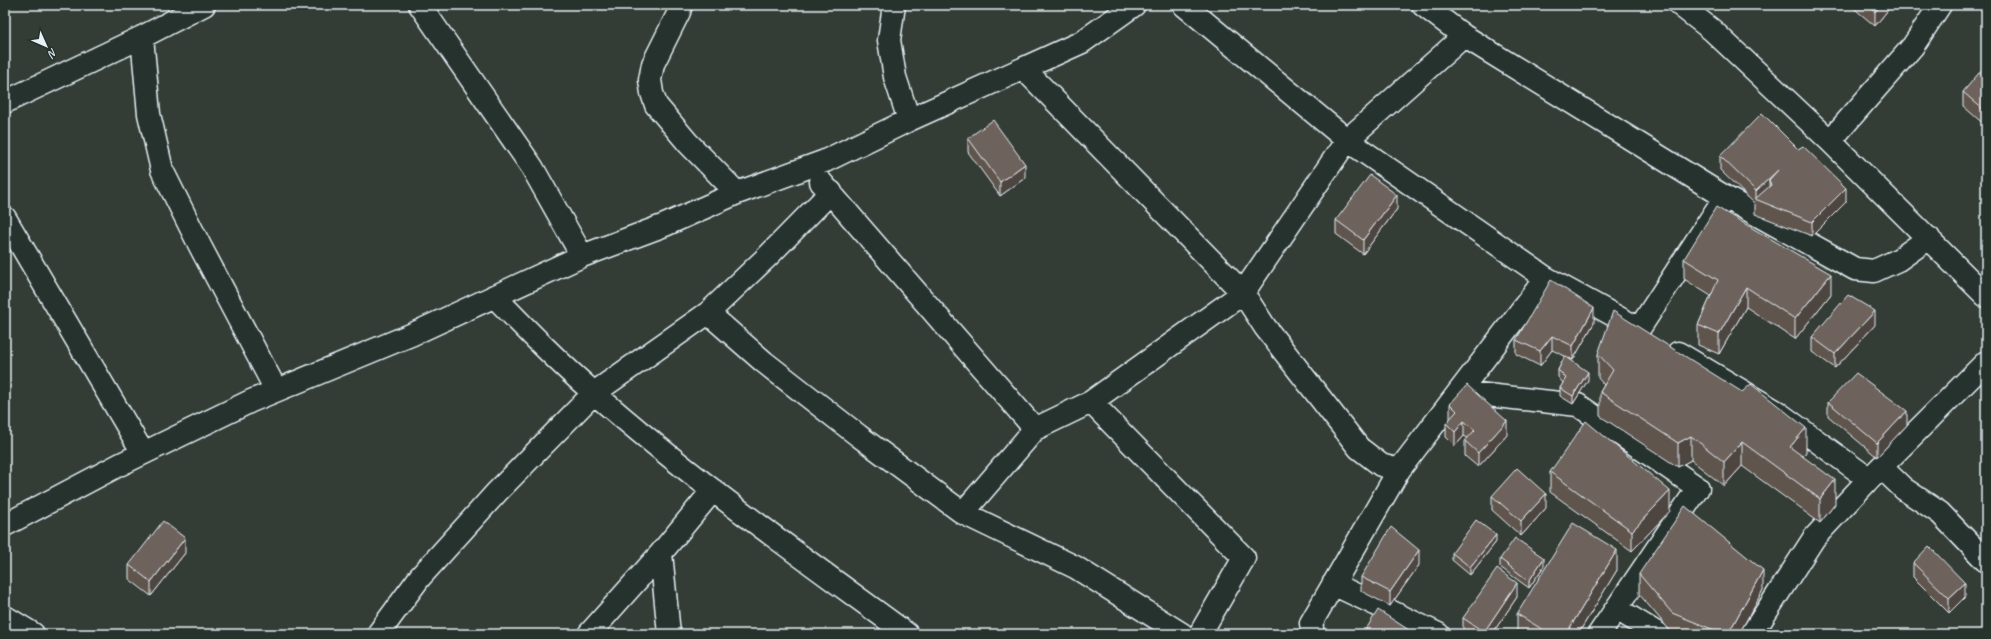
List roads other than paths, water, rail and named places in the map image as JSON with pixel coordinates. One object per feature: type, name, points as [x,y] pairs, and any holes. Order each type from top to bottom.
[{"type":"street","points":[[5,102],[142,37],[204,5]]},
{"type":"street","points":[[420,5],[532,167],[582,256]]},
{"type":"street","points":[[681,5],[653,64],[650,80],[652,93],[656,105],[688,143],[737,193]]},
{"type":"street","points":[[894,5],[889,40],[895,77],[909,120]]},
{"type":"street","points":[[5,525],[143,454],[276,390],[412,334],[582,256],[665,225],[737,193],[825,161],[909,120],[1082,42],[1134,5]]},
{"type":"street","points":[[1184,5],[1347,140],[1546,278],[1639,329],[1875,473],[1904,489],[1940,513],[1986,561]]},
{"type":"street","points":[[1423,5],[1464,36],[1725,197],[1855,269],[1874,271],[1898,260],[1929,238]]},
{"type":"street","points":[[1680,5],[1712,30],[1830,141],[1986,296]]},
{"type":"street","points":[[1830,141],[1913,46],[1940,5]]},
{"type":"street","points":[[963,513],[1035,429],[1091,402],[1243,293],[1347,140],[1464,36]]},
{"type":"street","points":[[142,37],[149,114],[162,170],[200,246],[276,390]]},
{"type":"street","points":[[1024,69],[1243,293],[1265,327],[1359,448],[1381,465],[1399,470]]},
{"type":"street","points":[[807,168],[831,192],[1035,429]]},
{"type":"street","points":[[378,634],[420,577],[497,492],[594,393],[708,313],[768,256],[831,192]]},
{"type":"street","points":[[1639,329],[1725,197]]},
{"type":"street","points":[[5,218],[143,454]]},
{"type":"street","points":[[1313,634],[1311,623],[1399,470],[1546,278]]},
{"type":"street","points":[[494,296],[531,334],[594,393],[713,490],[906,634]]},
{"type":"street","points":[[708,313],[764,362],[847,427],[963,513],[1075,567],[1182,634]]},
{"type":"street","points":[[1752,634],[1814,538],[1875,473],[1986,362]]},
{"type":"street","points":[[1399,470],[1469,393],[1578,405],[1698,488],[1599,634]]},
{"type":"street","points":[[1091,402],[1244,558],[1200,634]]},
{"type":"street","points":[[589,634],[661,553],[713,490]]},
{"type":"street","points":[[661,553],[669,634]]},
{"type":"street","points":[[1333,584],[1438,634]]},
{"type":"street","points":[[1617,609],[1658,634]]},
{"type":"street","points":[[5,617],[33,634]]}]
